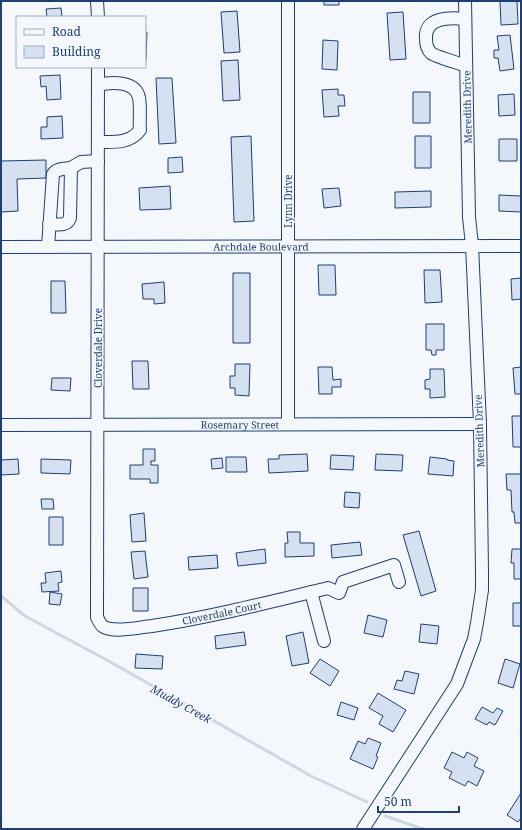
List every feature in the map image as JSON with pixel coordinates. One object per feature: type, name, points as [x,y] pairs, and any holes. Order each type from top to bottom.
[{"type":"street","points":[[98,1],[98,16]]},
{"type":"street","name":"Lynn Drive","points":[[288,1],[288,424]]},
{"type":"street","name":"Meredith Drive","points":[[363,829],[456,684],[474,639],[482,590],[480,424],[472,245],[469,218],[465,1]]},
{"type":"street","points":[[466,19],[449,18],[434,21],[427,29],[426,38],[428,48],[431,53],[466,66]]},
{"type":"street","name":"Cloverdale Drive","points":[[98,68],[97,617],[103,627]]},
{"type":"street","points":[[98,85],[121,83],[136,91],[139,98],[140,130],[134,136],[126,140],[98,142]]},
{"type":"street","points":[[48,247],[53,174],[55,171],[71,168],[82,162],[98,161]]},
{"type":"street","points":[[49,224],[65,225],[69,222],[71,168]]},
{"type":"street","name":"Archdale Boulevard","points":[[1,247],[521,246]]},
{"type":"street","name":"Rosemary Street","points":[[1,425],[480,424]]},
{"type":"street","name":"Cloverdale Court","points":[[103,627],[120,630],[186,620],[328,588],[338,593],[343,582],[394,565],[399,582]]},
{"type":"street","points":[[311,592],[324,641]]},
{"type":"building","points":[[324,1],[339,1],[339,5],[324,5]]},
{"type":"building","points":[[500,1],[517,1],[518,24],[501,25]]},
{"type":"building","points":[[61,8],[62,16],[47,16],[46,9]]},
{"type":"building","points":[[237,11],[240,52],[224,53],[221,12]]},
{"type":"building","points":[[403,12],[406,59],[390,60],[387,13]]},
{"type":"building","points":[[146,32],[147,32],[146,60]]},
{"type":"building","points":[[510,35],[514,69],[500,71],[498,58],[494,58],[494,50],[499,50],[497,36]]},
{"type":"building","points":[[323,40],[338,41],[337,70],[322,69]]},
{"type":"building","points":[[238,60],[240,100],[223,101],[221,61]]},
{"type":"building","points":[[60,75],[61,99],[47,100],[46,86],[41,87],[40,76]]},
{"type":"building","points":[[156,78],[172,78],[176,143],[159,144]]},
{"type":"building","points":[[338,89],[338,95],[344,95],[345,106],[338,106],[339,116],[324,117],[322,90]]},
{"type":"building","points":[[413,92],[430,92],[430,123],[413,123]]},
{"type":"building","points":[[514,94],[515,115],[499,116],[498,95]]},
{"type":"building","points":[[62,116],[63,138],[41,139],[41,127],[47,127],[47,117]]},
{"type":"building","points":[[251,136],[254,221],[234,222],[231,137]]},
{"type":"building","points":[[415,136],[431,136],[431,168],[415,168]]},
{"type":"building","points":[[499,139],[517,139],[517,161],[499,161]]},
{"type":"building","points":[[182,157],[183,172],[168,173],[168,158]]},
{"type":"building","points":[[46,160],[46,178],[17,179],[18,211],[1,212],[1,161]]},
{"type":"building","points":[[170,186],[171,209],[140,210],[139,188]]},
{"type":"building","points":[[339,188],[341,206],[324,208],[322,189]]},
{"type":"building","points":[[431,191],[431,207],[395,208],[395,192]]},
{"type":"building","points":[[499,195],[521,196],[521,212],[499,211]]},
{"type":"building","points":[[318,265],[335,265],[336,295],[319,295]]},
{"type":"building","points":[[424,270],[440,270],[442,302],[425,303]]},
{"type":"building","points":[[233,273],[250,273],[250,343],[233,343]]},
{"type":"building","points":[[521,278],[521,299],[512,300],[511,279]]},
{"type":"building","points":[[51,281],[65,281],[66,313],[51,313]]},
{"type":"building","points":[[164,282],[165,303],[154,304],[154,299],[143,299],[142,284]]},
{"type":"building","points":[[426,324],[444,324],[444,350],[436,350],[436,355],[432,355],[431,350],[426,350]]},
{"type":"building","points":[[132,361],[148,361],[149,389],[133,389]]},
{"type":"building","points":[[235,364],[250,364],[249,396],[235,395],[235,388],[230,388],[230,376],[235,376]]},
{"type":"building","points":[[318,367],[332,367],[333,380],[341,379],[341,387],[332,387],[332,394],[319,394]]},
{"type":"building","points":[[521,367],[521,394],[515,394],[513,368]]},
{"type":"building","points":[[430,369],[444,369],[445,397],[430,398],[430,389],[425,389],[425,380],[430,379]]},
{"type":"building","points":[[52,378],[71,378],[70,391],[51,390]]},
{"type":"building","points":[[512,416],[521,416],[521,447],[513,447]]},
{"type":"building","points":[[143,449],[155,449],[155,461],[151,461],[151,465],[158,465],[158,483],[150,483],[150,479],[130,479],[130,465],[143,465]]},
{"type":"building","points":[[307,454],[308,471],[269,473],[268,459],[279,459],[279,455]]},
{"type":"building","points":[[376,454],[403,455],[402,471],[375,470]]},
{"type":"building","points":[[331,455],[354,456],[353,470],[330,469]]},
{"type":"building","points":[[226,457],[246,457],[247,472],[226,472]]},
{"type":"building","points":[[430,457],[454,461],[453,476],[428,474]]},
{"type":"building","points":[[222,458],[223,468],[212,469],[211,459]]},
{"type":"building","points":[[18,459],[19,474],[1,475],[1,460]]},
{"type":"building","points":[[41,459],[71,460],[70,474],[41,473]]},
{"type":"building","points":[[506,474],[521,474],[521,523],[515,523],[514,512],[512,512],[511,490],[507,490]]},
{"type":"building","points":[[345,492],[360,493],[359,508],[344,507]]},
{"type":"building","points":[[41,499],[53,499],[54,509],[42,509]]},
{"type":"building","points":[[144,513],[146,541],[132,542],[130,515]]},
{"type":"building","points":[[49,517],[63,517],[63,545],[49,545]]},
{"type":"building","points":[[419,531],[436,591],[421,596],[403,535]]},
{"type":"building","points":[[287,532],[300,532],[300,543],[314,543],[314,556],[285,557],[285,543],[288,543]]},
{"type":"building","points":[[360,542],[362,555],[332,558],[331,545]]},
{"type":"building","points":[[265,549],[266,563],[238,566],[236,553]]},
{"type":"building","points":[[512,549],[521,549],[521,579],[514,579],[514,563],[511,563]]},
{"type":"building","points":[[145,551],[148,577],[134,579],[131,552]]},
{"type":"building","points":[[217,555],[218,568],[189,570],[188,557]]},
{"type":"building","points":[[61,571],[62,582],[58,583],[59,591],[42,592],[41,583],[46,583],[45,573]]},
{"type":"building","points":[[133,588],[148,588],[148,611],[133,611]]},
{"type":"building","points":[[50,592],[62,594],[60,605],[49,604]]},
{"type":"building","points":[[513,603],[521,603],[521,626],[513,626]]},
{"type":"building","points":[[368,615],[387,620],[383,637],[364,633]]},
{"type":"building","points":[[421,624],[439,626],[437,644],[419,642]]},
{"type":"building","points":[[244,632],[246,645],[216,649],[215,636]]},
{"type":"building","points":[[303,632],[309,663],[292,666],[286,636]]},
{"type":"building","points":[[136,654],[163,656],[162,669],[135,668]]},
{"type":"building","points":[[320,659],[339,671],[330,686],[310,673]]},
{"type":"building","points":[[505,659],[520,664],[513,688],[498,683]]},
{"type":"building","points":[[405,671],[419,674],[414,694],[394,689],[397,680],[402,681]]},
{"type":"building","points":[[378,693],[406,710],[393,732],[379,724],[383,716],[369,708]]},
{"type":"building","points":[[341,702],[358,708],[354,720],[337,715]]},
{"type":"building","points":[[482,707],[493,713],[497,708],[503,711],[495,725],[489,722],[487,725],[475,719]]},
{"type":"building","points":[[368,738],[381,743],[376,756],[378,757],[373,769],[350,759],[358,741],[365,744]]},
{"type":"building","points":[[452,752],[464,758],[467,752],[478,758],[474,766],[484,771],[477,786],[468,781],[465,786],[449,778],[452,772],[444,768]]},
{"type":"building","points":[[521,793],[521,818],[518,822],[507,815]]},
{"type":"waterway","name":"Muddy Creek","points":[[1,596],[25,616],[114,664],[311,776],[367,802]]},
{"type":"waterway","name":"Muddy Creek","points":[[385,816],[423,829]]}]
